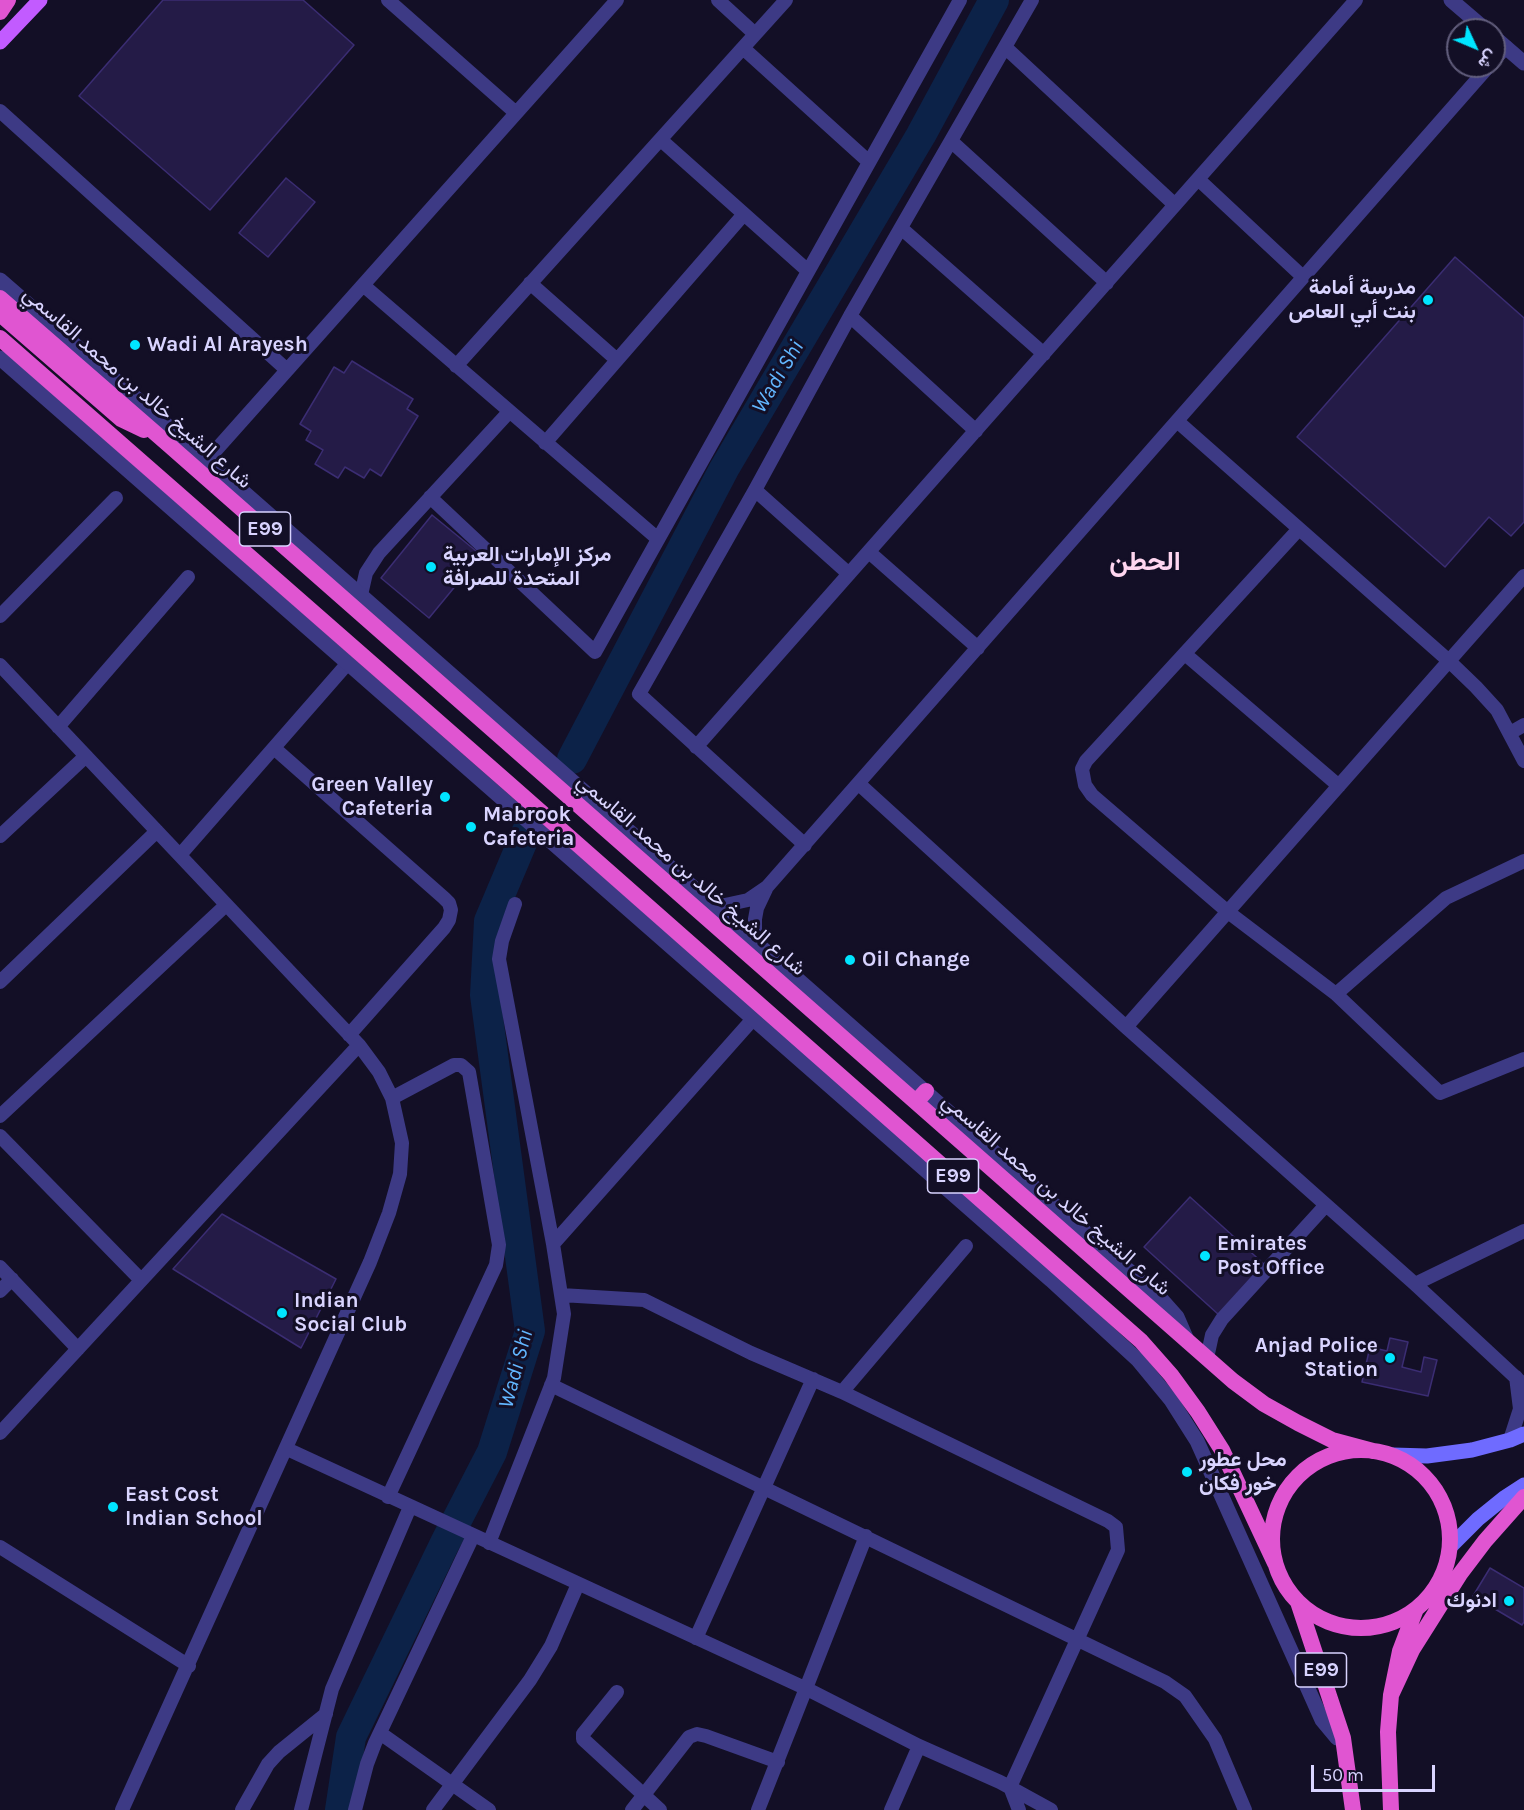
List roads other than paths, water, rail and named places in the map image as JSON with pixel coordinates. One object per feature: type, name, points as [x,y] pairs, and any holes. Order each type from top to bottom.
[{"type":"highway","points":[[0,12],[8,0]]},
{"type":"highway","name":"شارع الشيخ خالد بن محمد القاسمي","points":[[0,298],[153,431],[174,440],[528,761],[591,816],[623,835],[921,1097],[1207,1358],[1264,1404],[1298,1424],[1332,1440],[1373,1451]]},
{"type":"highway","points":[[0,314],[121,419],[142,430],[153,431]]},
{"type":"highway","name":"E99","points":[[0,338],[109,444],[508,783],[570,838],[688,952],[1055,1275],[1140,1341],[1171,1375],[1192,1416],[1222,1450],[1275,1563]]},
{"type":"highway","points":[[1349,1451],[1373,1451],[1393,1455],[1418,1470],[1437,1491],[1448,1518],[1450,1546],[1445,1570],[1433,1592],[1416,1610],[1394,1622],[1368,1628],[1343,1626],[1319,1618],[1298,1602],[1281,1577],[1275,1563],[1273,1538],[1276,1513],[1287,1491],[1304,1472],[1324,1458],[1349,1451]]},
{"type":"highway","points":[[1391,1695],[1417,1642],[1460,1574],[1485,1541],[1524,1497]]},
{"type":"highway","name":"E99","points":[[1298,1602],[1343,1738],[1353,1810]]},
{"type":"highway","points":[[1391,1810],[1388,1731],[1391,1695],[1400,1651],[1416,1610]]},
{"type":"main road","points":[[0,42],[40,0]]},
{"type":"main road","points":[[1393,1455],[1427,1456],[1472,1450],[1517,1437]]},
{"type":"main road","points":[[1450,1546],[1487,1512],[1524,1485]]},
{"type":"street","points":[[388,0],[516,113]]},
{"type":"street","points":[[207,460],[617,0]]},
{"type":"street","points":[[718,0],[755,34]]},
{"type":"street","points":[[456,366],[786,0]]},
{"type":"street","points":[[430,497],[595,652],[960,0]]},
{"type":"street","points":[[805,845],[639,694],[755,490],[850,316],[1032,0]]},
{"type":"street","points":[[696,747],[1356,0]]},
{"type":"street","points":[[1451,0],[1472,18]]},
{"type":"street","points":[[1506,47],[1524,63]]},
{"type":"street","points":[[743,48],[869,162]]},
{"type":"street","points":[[1006,48],[1175,205]]},
{"type":"street","points":[[755,941],[754,919],[767,887],[1478,78]]},
{"type":"street","points":[[0,111],[287,370]]},
{"type":"street","points":[[661,140],[808,271]]},
{"type":"street","points":[[951,141],[1107,283]]},
{"type":"street","points":[[1198,179],[1304,277]]},
{"type":"street","points":[[545,443],[744,214]]},
{"type":"street","points":[[901,228],[1044,354]]},
{"type":"street","points":[[0,280],[174,440],[207,460],[361,595],[623,835],[714,905],[755,941],[921,1097]]},
{"type":"street","points":[[531,284],[617,360]]},
{"type":"street","points":[[363,285],[658,538]]},
{"type":"street","points":[[850,316],[976,431]]},
{"type":"street","points":[[0,358],[109,444],[348,663],[688,952],[753,1020],[1055,1275]]},
{"type":"street","points":[[361,595],[372,563],[509,412]]},
{"type":"street","points":[[1177,422],[1449,662],[1497,710],[1524,761]]},
{"type":"street","points":[[755,490],[849,574]]},
{"type":"street","points":[[0,616],[116,498]]},
{"type":"street","points":[[1298,530],[1086,761],[1082,769],[1085,785],[1092,795],[1228,912],[1336,994],[1440,1093],[1524,1059]]},
{"type":"street","points":[[868,552],[978,648]]},
{"type":"street","points":[[58,727],[188,576]]},
{"type":"street","points":[[1126,1027],[1524,576]]},
{"type":"street","points":[[1185,654],[1339,786]]},
{"type":"street","points":[[180,855],[348,663]]},
{"type":"street","points":[[1,668],[354,1040],[379,1072],[392,1098],[402,1143],[400,1174],[389,1213],[370,1262],[122,1810]]},
{"type":"street","points":[[1510,733],[1524,725]]},
{"type":"street","points":[[0,1433],[141,1280],[354,1040],[449,920],[451,910],[444,898],[274,748]]},
{"type":"street","points":[[0,836],[86,756]]},
{"type":"street","points":[[859,784],[1520,1381],[1517,1437]]},
{"type":"street","points":[[0,982],[157,831]]},
{"type":"street","points":[[1336,994],[1446,898],[1524,861]]},
{"type":"street","points":[[714,905],[748,900],[767,887]]},
{"type":"street","points":[[489,1543],[551,1385],[564,1314],[499,958],[502,941],[515,904]]},
{"type":"street","points":[[0,1116],[226,905]]},
{"type":"street","points":[[553,1244],[753,1020]]},
{"type":"street","points":[[388,1497],[496,1265],[499,1245],[469,1072],[461,1065],[454,1065],[392,1098]]},
{"type":"street","points":[[0,1136],[141,1280]]},
{"type":"street","points":[[1207,1358],[1212,1335],[1222,1319],[1326,1205]]},
{"type":"street","points":[[1415,1284],[1524,1231]]},
{"type":"street","points":[[842,1392],[966,1246]]},
{"type":"street","points":[[0,1267],[78,1349]]},
{"type":"street","points":[[0,1291],[12,1279]]},
{"type":"street","points":[[561,1295],[644,1300],[751,1353],[813,1378],[1108,1521],[1116,1527],[1118,1550],[1010,1787],[1019,1810]]},
{"type":"street","points":[[696,1638],[813,1378]]},
{"type":"street","points":[[551,1385],[1165,1682],[1185,1696],[1215,1739],[1245,1810]]},
{"type":"street","points":[[1192,1416],[1197,1441],[1322,1720],[1337,1738],[1343,1738]]},
{"type":"street","points":[[286,1449],[807,1689],[919,1746],[1010,1787],[1051,1810]]},
{"type":"street","points":[[301,1810],[333,1689],[410,1507]]},
{"type":"street","points":[[355,1810],[367,1764],[380,1733],[473,1536]]},
{"type":"street","points":[[758,1810],[866,1536]]},
{"type":"street","points":[[2,1553],[189,1666]]},
{"type":"street","points":[[433,1810],[536,1672],[551,1646],[578,1584]]},
{"type":"street","points":[[617,1692],[584,1734],[584,1739],[660,1810]]},
{"type":"street","points":[[242,1810],[268,1764],[279,1752],[326,1714]]},
{"type":"street","points":[[380,1733],[489,1810]]},
{"type":"street","points":[[632,1810],[684,1742],[697,1734],[778,1762]]},
{"type":"street","points":[[891,1810],[919,1746]]},
{"type":"waterway","name":"Wadi Shi","points":[[572,759],[724,469],[921,135],[994,0]]},
{"type":"waterway","name":"Wadi Shi","points":[[340,1810],[351,1737],[492,1452],[530,1331],[485,995],[489,921],[527,831]]},
{"type":"place","name":"مدرسة أمامة بنت أبي العاص","points":[[1428,300]]},
{"type":"place","name":"Wadi Al Arayesh","points":[[135,345]]},
{"type":"place","name":"مركز الإمارات العربية المتحدة للصرافة","points":[[431,567]]},
{"type":"place","name":"Green Valley Cafeteria","points":[[445,797]]},
{"type":"place","name":"Mabrook Cafeteria","points":[[471,827]]},
{"type":"place","name":"Oil Change","points":[[850,960]]},
{"type":"place","name":"Emirates Post Office","points":[[1205,1256]]},
{"type":"place","name":"Indian Social Club","points":[[282,1313]]},
{"type":"place","name":"Anjad Police Station","points":[[1390,1358]]},
{"type":"place","name":"محل عطور خور فكان","points":[[1187,1472]]},
{"type":"place","name":"East Cost Indian School","points":[[113,1507]]},
{"type":"place","name":"ادنوك","points":[[1509,1601]]},
{"type":"district","name":"الحطن","points":[[1145,562]]}]
